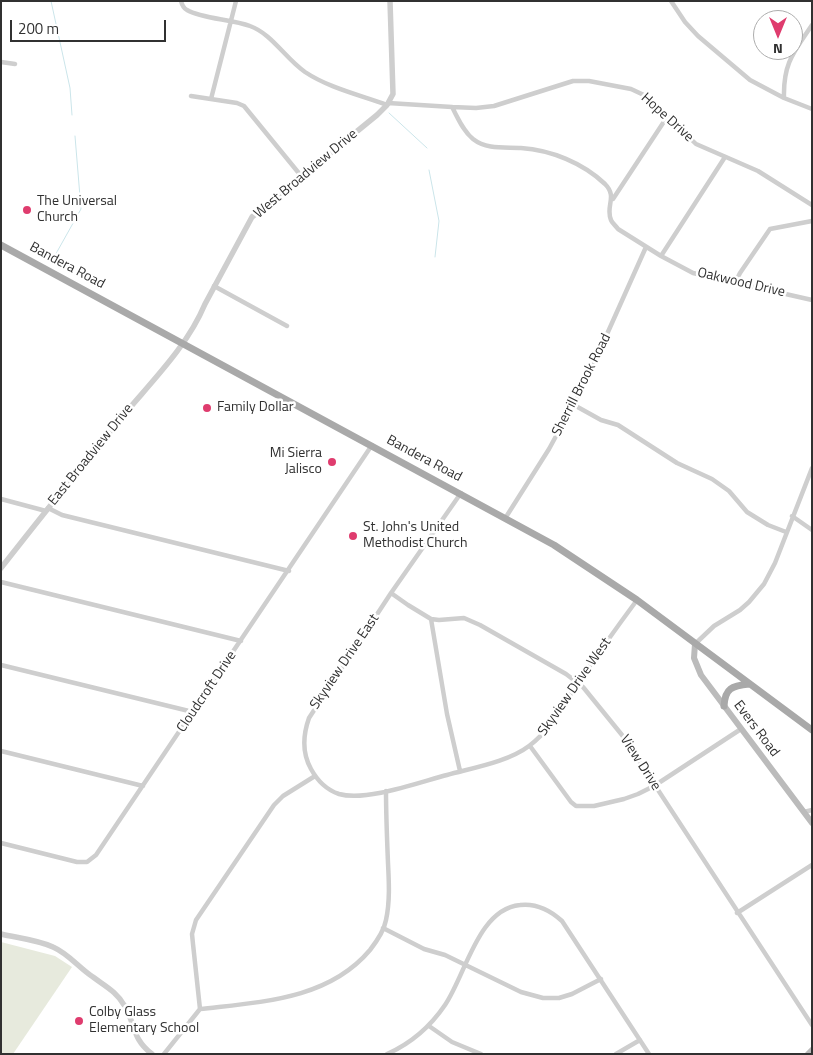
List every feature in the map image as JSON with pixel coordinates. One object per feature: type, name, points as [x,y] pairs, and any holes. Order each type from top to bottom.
[{"type":"main road","name":"Bandera Road","points":[[1,244],[506,517],[563,550],[637,600],[812,730]]},
{"type":"main road","name":"Evers Road","points":[[695,644],[696,665],[704,679],[812,823]]},
{"type":"main road","points":[[724,706],[724,698],[727,692],[738,685],[749,684]]},
{"type":"main road","points":[[808,1054],[812,1050]]},
{"type":"street","points":[[181,1],[183,7],[191,12],[248,25],[258,30],[299,67],[312,76],[387,104],[452,107]]},
{"type":"street","points":[[211,99],[236,1]]},
{"type":"street","points":[[387,104],[394,88],[390,1]]},
{"type":"street","points":[[671,1],[685,22],[698,36],[738,72],[784,98],[812,109]]},
{"type":"street","points":[[784,98],[784,80],[787,65],[812,26]]},
{"type":"street","points":[[1,62],[14,64]]},
{"type":"street","name":"Hope Drive","points":[[452,107],[476,108],[494,106],[566,82],[579,81],[637,91],[646,96],[696,144],[758,171],[812,205]]},
{"type":"street","points":[[191,96],[237,103],[244,106],[302,177]]},
{"type":"street","name":"West Broadview Drive","points":[[183,343],[198,319],[252,217],[387,104]]},
{"type":"street","name":"Oakwood Drive","points":[[452,107],[464,129],[472,138],[480,143],[496,147],[539,150],[567,160],[588,171],[611,191],[611,221],[618,229],[686,270],[812,300]]},
{"type":"street","points":[[612,201],[667,117]]},
{"type":"street","points":[[661,256],[725,157]]},
{"type":"street","points":[[735,283],[770,229],[812,221]]},
{"type":"street","name":"Sherrill Brook Road","points":[[506,517],[549,450],[574,405],[594,365],[646,247]]},
{"type":"street","points":[[214,286],[287,326]]},
{"type":"street","name":"East Broadview Drive","points":[[1,568],[183,343]]},
{"type":"street","points":[[574,405],[601,420],[618,424],[677,463],[712,479],[729,491],[747,512],[768,525],[786,532]]},
{"type":"street","name":"Cloudcroft Drive","points":[[1,843],[77,862],[90,861],[96,855],[372,445]]},
{"type":"street","points":[[695,644],[708,631],[740,610],[757,594],[770,574],[812,468]]},
{"type":"street","name":"Skyview Drive East","points":[[386,791],[356,796],[332,790],[315,776],[305,753],[305,732],[309,718],[461,493]]},
{"type":"street","points":[[1,499],[288,570]]},
{"type":"street","points":[[792,516],[812,530]]},
{"type":"street","points":[[1,582],[241,641]]},
{"type":"street","name":"View Drive","points":[[392,593],[431,618],[439,620],[458,618],[473,621],[578,682],[597,702],[622,734],[654,786],[812,1025]]},
{"type":"street","name":"Skyview Drive West","points":[[386,791],[505,758],[530,746],[559,713],[578,682],[637,600]]},
{"type":"street","points":[[431,618],[447,714],[460,771]]},
{"type":"street","points":[[1,665],[193,712]]},
{"type":"street","points":[[530,746],[571,802],[576,806],[594,806],[624,799],[654,786],[741,729]]},
{"type":"street","points":[[1,751],[143,786]]},
{"type":"street","points":[[200,1010],[192,944],[192,934],[196,920],[274,805],[283,796],[315,776]]},
{"type":"street","points":[[164,1054],[200,1010],[277,1000],[312,990],[352,968],[361,960],[377,941],[387,918],[389,887],[386,791]]},
{"type":"street","points":[[804,812],[812,810]]},
{"type":"street","points":[[737,913],[812,865]]},
{"type":"street","points":[[387,1054],[411,1041],[429,1026],[446,1003],[489,922],[504,909],[520,905],[540,907],[562,921],[649,1054]]},
{"type":"street","points":[[383,928],[418,947],[445,956],[521,992],[543,998],[565,997],[601,979]]},
{"type":"street","points":[[1,934],[52,947],[65,954],[114,992],[127,1010],[140,1043],[152,1054]]},
{"type":"street","points":[[429,1026],[452,1042],[481,1054]]},
{"type":"street","points":[[616,1054],[640,1040]]},
{"type":"shaded area","points":[[1,942],[55,956],[72,967],[13,1054],[1,1054]]},
{"type":"waterway","points":[[51,1],[70,88],[72,115]]},
{"type":"waterway","points":[[389,113],[427,148]]},
{"type":"waterway","points":[[53,259],[81,209],[75,136]]},
{"type":"waterway","points":[[429,170],[439,221],[435,257]]},
{"type":"place","name":"The Universal Church","points":[[27,210]]},
{"type":"place","name":"Family Dollar","points":[[207,408]]},
{"type":"place","name":"Mi Sierra Jalisco","points":[[332,462]]},
{"type":"place","name":"St. John's United Methodist Church","points":[[353,536]]},
{"type":"place","name":"Colby Glass Elementary School","points":[[79,1021]]}]
